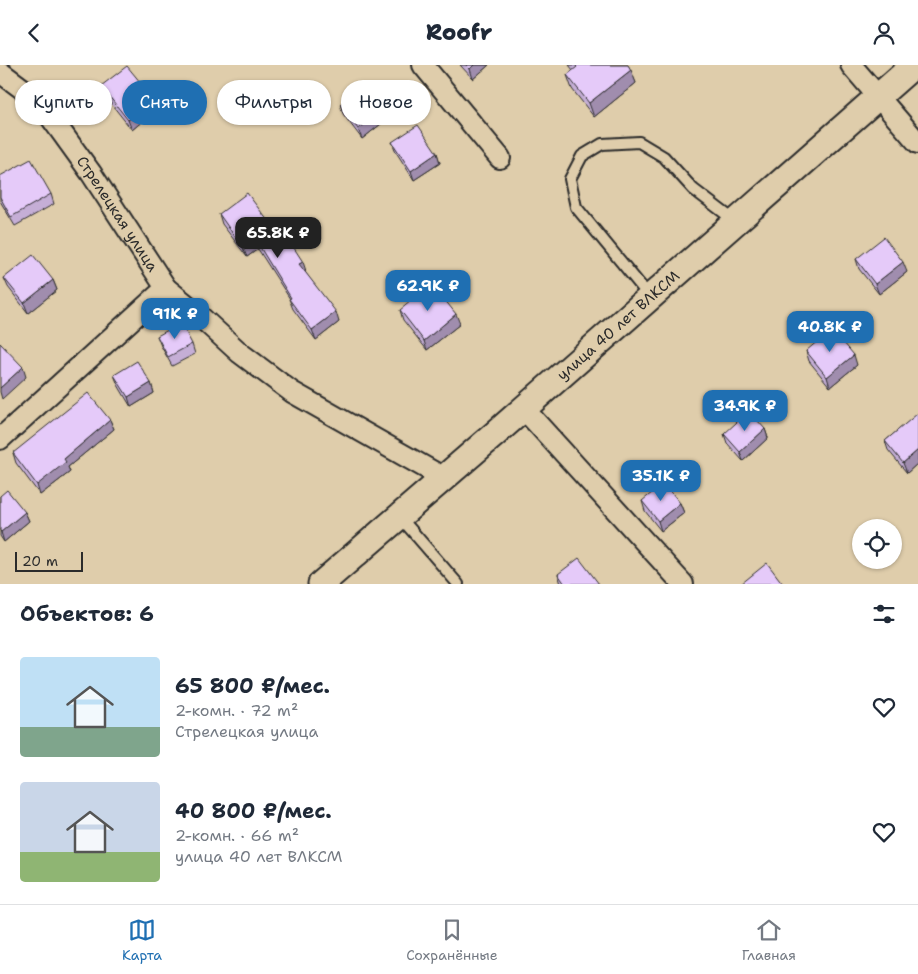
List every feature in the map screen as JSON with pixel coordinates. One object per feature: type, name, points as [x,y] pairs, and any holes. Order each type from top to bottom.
[{"type":"street","points":[[423,65],[500,158]]},
{"type":"street","points":[[851,65],[918,143]]},
{"type":"street","name":"улица 40 лет ВЛКСМ","points":[[321,584],[524,409],[914,65]]},
{"type":"street","name":"Стрелецкая улица","points":[[0,71],[39,101],[91,173],[166,288],[240,353],[292,392],[444,478]]},
{"type":"street","points":[[0,439],[166,288]]},
{"type":"street","points":[[524,409],[683,584]]},
{"type":"lane","points":[[650,297],[576,207],[570,179],[582,156],[602,144],[639,142],[664,157],[693,189],[736,221]]},
{"type":"lane","points":[[399,516],[458,584]]},
{"type":"building","points":[[466,65],[474,65],[470,69]]},
{"type":"building","points":[[575,65],[628,65],[631,70],[589,103],[567,75],[577,67]]},
{"type":"building","points":[[127,66],[138,80],[122,80],[122,112],[112,100],[112,80],[109,80]]},
{"type":"building","points":[[355,125],[364,125],[358,129]]},
{"type":"building","points":[[418,125],[437,153],[411,171],[392,142]]},
{"type":"building","points":[[31,159],[51,194],[11,217],[0,197],[0,176]]},
{"type":"building","points":[[247,193],[280,237],[285,234],[303,262],[299,264],[336,312],[312,330],[289,299],[291,298],[255,239],[243,248],[219,214]]},
{"type":"building","points":[[884,237],[903,262],[875,284],[856,259]]},
{"type":"building","points":[[33,255],[53,280],[24,303],[4,278]]},
{"type":"building","points":[[432,284],[456,314],[424,341],[400,310]]},
{"type":"building","points":[[181,323],[192,344],[168,357],[157,336]]},
{"type":"building","points":[[832,329],[854,355],[827,377],[806,351]]},
{"type":"building","points":[[0,343],[23,367],[0,388]]},
{"type":"building","points":[[137,361],[151,383],[128,397],[114,375]]},
{"type":"building","points":[[88,393],[110,420],[64,459],[66,462],[37,485],[13,453]]},
{"type":"building","points":[[749,411],[765,429],[740,452],[724,434]]},
{"type":"building","points":[[917,414],[918,450],[903,463],[885,441]]},
{"type":"building","points":[[664,483],[680,503],[658,521],[642,501]]},
{"type":"building","points":[[7,490],[25,512],[1,532],[0,496]]},
{"type":"building","points":[[579,558],[599,584],[565,584],[558,574]]},
{"type":"building","points":[[767,563],[783,584],[741,584]]}]
